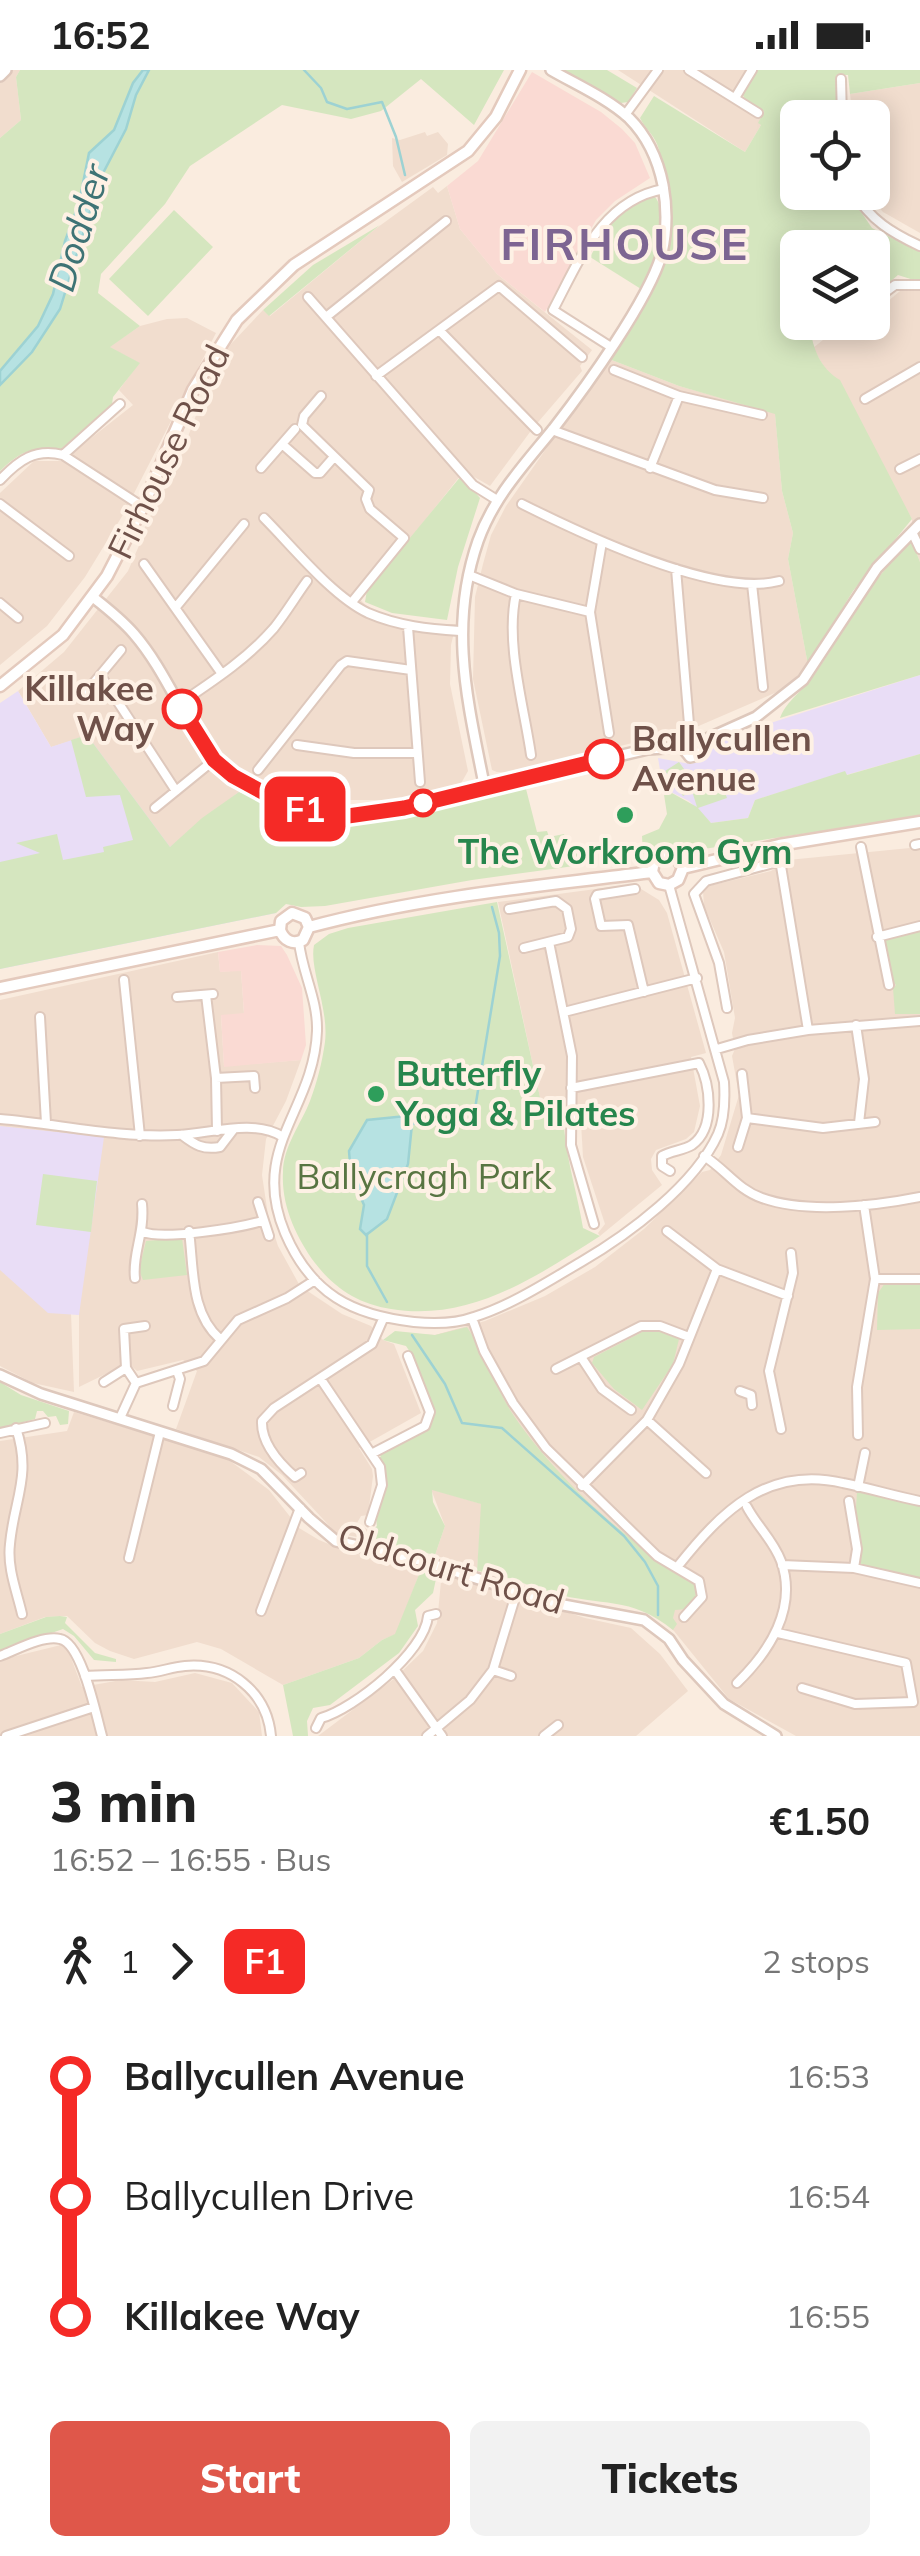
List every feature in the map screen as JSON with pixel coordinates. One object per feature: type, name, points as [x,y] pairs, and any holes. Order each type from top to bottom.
[{"type":"main road","name":"Firhouse Road","points":[[0,686],[44,653],[94,598],[143,507],[193,390],[237,320],[294,265],[468,151],[496,117],[520,70]]},
{"type":"main road","points":[[682,868],[779,845],[920,822]]},
{"type":"main road","points":[[668,854],[677,858],[682,868],[678,880],[669,885],[659,883],[652,872],[654,861],[668,854]]},
{"type":"main road","points":[[310,927],[350,916],[472,895],[652,872]]},
{"type":"main road","points":[[292,913],[306,918],[310,927],[299,942],[289,942],[280,930],[284,918],[292,913]]},
{"type":"main road","points":[[0,988],[280,930]]},
{"type":"street","points":[[0,76],[6,70]]},
{"type":"street","points":[[485,788],[468,710],[460,631],[478,540],[508,481],[552,430],[610,347],[661,257],[665,235],[664,189],[653,152],[626,115],[551,70]]},
{"type":"street","points":[[626,115],[658,70]]},
{"type":"street","points":[[689,70],[758,112]]},
{"type":"street","points":[[735,98],[752,70]]},
{"type":"street","points":[[841,80],[842,100]]},
{"type":"street","points":[[610,347],[553,310],[612,214],[637,196],[664,189]]},
{"type":"street","points":[[864,210],[884,228],[920,246]]},
{"type":"street","points":[[326,317],[446,221]]},
{"type":"street","points":[[890,289],[895,285],[920,285]]},
{"type":"street","points":[[376,376],[499,286],[582,357]]},
{"type":"street","points":[[308,296],[473,485],[497,500]]},
{"type":"street","points":[[439,330],[537,430]]},
{"type":"street","points":[[865,399],[920,367]]},
{"type":"street","points":[[614,370],[679,396],[762,414]]},
{"type":"street","points":[[321,396],[302,424],[370,490],[366,498],[370,509],[404,538],[352,602]]},
{"type":"street","points":[[650,468],[679,396]]},
{"type":"street","points":[[63,455],[120,404]]},
{"type":"street","points":[[260,468],[295,429]]},
{"type":"street","points":[[552,430],[715,490],[763,498]]},
{"type":"street","points":[[282,444],[315,473],[320,473],[334,457]]},
{"type":"street","points":[[0,480],[17,461],[35,453],[63,455],[143,507]]},
{"type":"street","points":[[900,469],[920,459]]},
{"type":"street","points":[[0,504],[69,556]]},
{"type":"street","points":[[522,504],[602,542],[676,569],[752,584],[779,581]]},
{"type":"street","points":[[264,518],[367,612],[408,626],[460,631]]},
{"type":"street","points":[[176,608],[244,524]]},
{"type":"street","points":[[916,528],[920,549]]},
{"type":"street","points":[[703,743],[756,717],[803,680],[868,581],[916,528]]},
{"type":"street","points":[[602,542],[590,612],[610,732]]},
{"type":"street","points":[[144,564],[222,674]]},
{"type":"street","points":[[94,598],[137,636],[214,760],[266,796],[341,817],[395,810],[621,755],[682,747],[690,736],[676,569]]},
{"type":"street","points":[[469,575],[516,594],[590,612]]},
{"type":"street","points":[[179,704],[222,674],[274,628],[307,581]]},
{"type":"street","points":[[752,584],[763,687]]},
{"type":"street","points":[[516,594],[517,672],[530,755]]},
{"type":"street","points":[[0,603],[18,618]]},
{"type":"street","points":[[408,626],[420,782]]},
{"type":"street","points":[[82,697],[121,650]]},
{"type":"street","points":[[258,770],[340,664],[347,661],[411,670]]},
{"type":"street","points":[[101,676],[176,791]]},
{"type":"street","points":[[682,747],[687,755],[696,757],[704,750],[700,738],[690,736]]},
{"type":"street","points":[[297,744],[354,753],[417,753]]},
{"type":"street","points":[[155,808],[214,760]]},
{"type":"street","points":[[861,847],[889,985]]},
{"type":"street","points":[[727,1008],[719,962],[694,894],[706,882],[777,862],[781,866],[808,1030]]},
{"type":"street","points":[[299,942],[317,1030],[308,1078],[275,1155],[278,1206],[288,1239],[326,1292],[358,1312],[438,1324],[472,1318],[535,1289],[607,1246],[650,1214],[704,1156],[718,1133],[724,1116],[724,1082],[718,1049],[669,885]]},
{"type":"street","points":[[634,889],[597,895],[595,900],[601,926],[628,925],[644,992]]},
{"type":"street","points":[[509,909],[556,901],[563,904],[571,935],[524,948]]},
{"type":"street","points":[[877,937],[920,926]]},
{"type":"street","points":[[548,942],[572,1056],[572,1146],[594,1224]]},
{"type":"street","points":[[564,1012],[698,978]]},
{"type":"street","points":[[124,980],[140,1136]]},
{"type":"street","points":[[177,997],[210,994],[217,1131]]},
{"type":"street","points":[[40,1018],[46,1123]]},
{"type":"street","points":[[718,1049],[808,1030],[920,1021]]},
{"type":"street","points":[[856,1025],[864,1078],[859,1123]]},
{"type":"street","points":[[571,1088],[698,1063],[708,1095],[705,1126],[692,1145],[662,1156],[662,1166],[670,1170]]},
{"type":"street","points":[[738,1148],[747,1118],[742,1074]]},
{"type":"street","points":[[216,1078],[254,1076],[255,1088]]},
{"type":"street","points":[[747,1118],[823,1128],[875,1122]]},
{"type":"street","points":[[0,1119],[140,1136],[254,1129],[283,1137]]},
{"type":"street","points":[[182,1135],[200,1148],[211,1148],[220,1147],[234,1130]]},
{"type":"street","points":[[704,1156],[742,1188],[762,1198],[800,1206],[864,1205],[920,1197]]},
{"type":"street","points":[[258,1202],[269,1236]]},
{"type":"street","points":[[135,1278],[143,1232],[142,1204]]},
{"type":"street","points":[[858,1435],[856,1387],[876,1280],[864,1205]]},
{"type":"street","points":[[143,1232],[164,1236],[234,1229],[262,1221]]},
{"type":"street","points":[[667,1231],[717,1269],[788,1296]]},
{"type":"street","points":[[188,1232],[198,1310],[220,1340]]},
{"type":"street","points":[[781,1428],[769,1371],[788,1296],[791,1253]]},
{"type":"street","points":[[582,1486],[647,1420],[679,1364],[717,1269]]},
{"type":"street","points":[[876,1280],[920,1279]]},
{"type":"street","points":[[120,1418],[136,1384],[204,1360],[248,1312],[287,1298],[315,1280]]},
{"type":"street","points":[[300,1473],[295,1477],[290,1473],[263,1437],[266,1414],[372,1344],[383,1318]]},
{"type":"street","points":[[472,1318],[484,1351],[514,1404],[546,1448],[658,1556],[694,1576],[702,1586],[698,1604],[684,1617]]},
{"type":"street","points":[[136,1384],[126,1368],[124,1328],[144,1326]]},
{"type":"street","points":[[556,1369],[641,1326],[660,1326],[689,1338]]},
{"type":"street","points":[[373,1453],[429,1420],[430,1412],[408,1356]]},
{"type":"street","points":[[581,1357],[602,1389],[632,1410]]},
{"type":"street","points":[[104,1382],[126,1368]]},
{"type":"street","points":[[173,1406],[180,1378],[177,1371]]},
{"type":"street","name":"Oldcourt Road","points":[[0,1375],[41,1394],[231,1454],[261,1469],[336,1540],[419,1560],[558,1604],[644,1620],[669,1639],[712,1692],[759,1732],[776,1736]]},
{"type":"street","points":[[320,1378],[380,1468],[382,1485],[370,1522]]},
{"type":"street","points":[[740,1392],[751,1394],[771,1389]]},
{"type":"street","points":[[751,1394],[752,1406]]},
{"type":"street","points":[[647,1420],[706,1473]]},
{"type":"street","points":[[0,1433],[45,1422]]},
{"type":"street","points":[[16,1428],[23,1485],[9,1548],[22,1614]]},
{"type":"street","points":[[129,1558],[160,1432]]},
{"type":"street","points":[[858,1488],[865,1453]]},
{"type":"street","points":[[678,1566],[736,1503],[769,1486],[813,1480],[920,1501]]},
{"type":"street","points":[[849,1501],[858,1549],[854,1568]]},
{"type":"street","points":[[737,1682],[778,1633],[784,1603],[782,1564],[769,1537],[747,1507]]},
{"type":"street","points":[[261,1611],[300,1508]]},
{"type":"street","points":[[782,1564],[854,1568],[920,1583]]},
{"type":"street","points":[[428,1736],[440,1732],[494,1670],[517,1591]]},
{"type":"street","points":[[316,1728],[320,1718],[395,1670],[417,1646],[428,1616],[436,1614]]},
{"type":"street","points":[[778,1633],[906,1663],[912,1702],[855,1704],[802,1688]]},
{"type":"street","points":[[0,1656],[50,1639],[62,1638],[70,1644],[102,1736]]},
{"type":"street","points":[[84,1676],[148,1673],[188,1666],[228,1672],[259,1698],[271,1736]]},
{"type":"street","points":[[395,1670],[440,1732]]},
{"type":"street","points":[[494,1670],[511,1676]]},
{"type":"street","points":[[6,1736],[94,1707]]},
{"type":"street","points":[[544,1736],[557,1730]]},
{"type":"shaded area","points":[[0,70],[20,70],[16,77],[21,120],[0,138]]},
{"type":"shaded area","points":[[618,70],[755,70],[754,104],[764,110],[761,125],[745,152]]},
{"type":"shaded area","points":[[532,72],[601,112],[622,129],[635,143],[650,178],[615,201],[596,220],[545,312],[497,274],[460,229],[447,186],[478,161]]},
{"type":"shaded area","points":[[920,83],[920,233],[881,210],[890,210],[890,100],[851,100],[850,94]]},
{"type":"shaded area","points":[[425,132],[427,136],[438,132],[448,144],[447,155],[402,182],[393,166],[392,138],[400,140]]},
{"type":"shaded area","points":[[447,186],[460,229],[497,274],[592,350],[580,366],[582,371],[490,486],[464,471],[411,538],[353,593],[370,609],[401,620],[426,625],[456,624],[450,684],[468,771],[459,787],[393,800],[337,800],[269,780],[239,792],[170,848],[87,736],[51,747],[18,691],[64,652],[128,571],[142,533],[180,458],[213,370],[231,344],[263,310],[270,316],[374,230],[433,187],[438,193]]},
{"type":"shaded area","points":[[900,291],[920,291],[920,562],[912,541],[912,519],[813,348],[823,340],[890,340],[890,300]]},
{"type":"shaded area","points":[[187,318],[216,333],[124,513],[85,577],[47,626],[0,665],[0,493],[34,461],[62,461],[133,405],[119,390],[139,363],[109,347],[140,326]]},
{"type":"shaded area","points":[[609,359],[679,386],[775,413],[782,491],[793,533],[788,559],[808,665],[784,689],[694,728],[509,773],[497,772],[492,770],[473,679],[475,597],[483,564],[491,535],[506,506]]},
{"type":"shaded area","points":[[920,675],[920,754],[755,800],[748,818],[711,823],[689,801],[663,788],[658,758],[690,764],[703,761],[711,750],[733,735]]},
{"type":"shaded area","points":[[18,691],[51,747],[87,735],[170,847],[239,792],[276,913],[0,969],[0,703]]},
{"type":"shaded area","points":[[920,847],[920,1736],[796,1736],[729,1699],[418,1334],[435,1335],[485,1321],[545,1296],[595,1267],[644,1229],[702,1172],[710,1170],[721,1155],[739,1095],[732,1056],[735,1018],[724,952],[704,906],[703,891],[709,886],[771,871],[788,860]]},
{"type":"shaded area","points":[[633,884],[659,900],[667,913],[706,1053],[691,1057],[700,1106],[694,1132],[656,1150],[651,1159],[652,1170],[662,1185],[600,1236],[605,1224],[583,1157],[580,1106],[543,1112],[498,902]]},
{"type":"shaded area","points":[[257,945],[281,946],[287,955],[302,988],[306,1045],[301,1060],[224,1067],[221,1015],[244,1013],[241,971],[220,972],[218,952]]},
{"type":"shaded area","points":[[218,952],[220,972],[241,970],[244,1014],[221,1016],[224,1066],[301,1060],[266,1139],[262,1175],[278,1246],[300,1286],[342,1314],[371,1326],[383,1340],[394,1344],[421,1413],[359,1448],[373,1476],[368,1515],[361,1516],[357,1523],[368,1530],[362,1538],[336,1533],[282,1475],[259,1457],[176,1429],[197,1371],[183,1360],[137,1371],[128,1363],[79,1387],[79,1315],[71,1313],[74,1392],[33,1383],[0,1366],[0,1000]]},
{"type":"shaded area","points":[[0,1126],[104,1137],[79,1315],[48,1313],[0,1270]]},
{"type":"shaded area","points":[[74,1412],[226,1458],[269,1490],[299,1528],[319,1540],[348,1552],[422,1567],[396,1634],[359,1658],[283,1685],[221,1649],[197,1642],[134,1659],[95,1643],[67,1616],[45,1617],[0,1634],[0,1441],[67,1431]]},
{"type":"shaded area","points":[[431,1489],[482,1504],[477,1571],[435,1555],[445,1526]]},
{"type":"shaded area","points":[[442,1571],[585,1618],[631,1628],[660,1654],[688,1691],[636,1736],[318,1736],[395,1678],[423,1651],[437,1623]]},
{"type":"shaded area","points":[[61,1645],[68,1650],[82,1687],[121,1680],[155,1682],[195,1673],[232,1683],[259,1712],[262,1736],[0,1736],[0,1660]]},
{"type":"green space","points":[[20,70],[504,70],[474,125],[421,79],[381,111],[351,119],[282,105],[190,166],[165,204],[101,274],[98,293],[140,326],[110,347],[140,363],[113,397],[112,404],[60,450],[27,452],[0,471],[0,138],[21,120],[16,77]]},
{"type":"green space","points":[[563,70],[607,70],[637,88],[628,102],[621,103]]},
{"type":"green space","points":[[755,70],[920,70],[920,83],[850,94],[848,75],[836,75],[836,100],[780,100],[780,210],[860,210],[876,230],[780,230],[780,340],[812,340],[827,370],[840,380],[912,519],[853,591],[808,665],[788,559],[793,533],[782,491],[775,414],[679,386],[609,359],[655,283],[667,244],[668,197],[663,163],[655,140],[640,118],[654,96],[745,152],[761,125],[758,123],[764,111],[743,95]]},
{"type":"green space","points":[[648,197],[655,197],[662,217],[655,256],[641,289],[590,257],[621,214]]},
{"type":"green space","points":[[174,210],[213,247],[148,316],[109,279]]},
{"type":"green space","points":[[380,225],[269,316],[263,310],[313,265]]},
{"type":"green space","points":[[890,237],[920,252],[920,282],[898,275],[890,282]]},
{"type":"green space","points":[[461,476],[480,498],[458,567],[447,620],[392,613],[365,602],[367,590]]},
{"type":"green space","points":[[912,541],[920,562],[920,675],[780,718],[814,675],[870,589]]},
{"type":"green space","points":[[87,735],[170,847],[239,792],[317,821],[361,824],[525,785],[537,832],[547,831],[549,837],[564,834],[567,846],[580,849],[589,864],[325,906],[286,904],[276,913],[0,969],[0,862],[40,853],[16,843],[57,834],[63,860],[104,852],[103,847],[133,840],[120,795],[86,797],[71,740]]},
{"type":"green space","points":[[920,754],[920,816],[684,852],[658,848],[643,854],[642,836],[659,829],[667,814],[663,788],[697,807],[692,791],[683,796],[665,771],[679,762],[697,787],[693,791],[721,781],[727,798],[698,808],[711,823],[748,818],[755,800],[845,771],[847,775]]},
{"type":"green space","name":"Ballycragh Park","points":[[497,902],[543,1111],[563,1109],[583,1228],[600,1236],[527,1281],[475,1302],[420,1311],[368,1303],[339,1288],[315,1263],[296,1231],[284,1196],[286,1154],[313,1094],[325,1042],[314,945],[329,934],[348,928]]},
{"type":"green space","points":[[920,930],[920,1014],[895,1014],[896,985],[889,977],[882,941]]},
{"type":"green space","points":[[43,1174],[97,1181],[91,1232],[36,1225]]},
{"type":"green space","points":[[182,1238],[187,1275],[143,1280],[139,1270],[146,1241]]},
{"type":"green space","points":[[885,1283],[920,1284],[920,1329],[877,1330],[878,1293]]},
{"type":"green space","points":[[467,1327],[507,1405],[551,1463],[644,1549],[695,1582],[696,1599],[687,1609],[675,1610],[673,1618],[677,1624],[673,1630],[643,1611],[570,1597],[477,1571],[481,1504],[432,1490],[433,1502],[445,1526],[435,1555],[362,1538],[377,1526],[383,1485],[381,1451],[428,1427],[432,1418],[412,1355],[406,1346],[383,1340],[395,1331],[435,1335]]},
{"type":"green space","points":[[650,1328],[679,1339],[673,1364],[642,1410],[614,1389],[592,1363],[594,1357]]},
{"type":"green space","points":[[0,1382],[21,1395],[69,1411],[68,1424],[60,1425],[56,1416],[48,1417],[37,1411],[35,1419],[0,1428]]},
{"type":"green space","points":[[857,1492],[920,1504],[920,1578],[867,1569],[861,1564],[852,1511],[856,1508]]},
{"type":"green space","points":[[422,1567],[429,1568],[428,1576],[436,1579],[433,1593],[415,1610],[418,1626],[399,1653],[330,1705],[313,1708],[307,1721],[308,1736],[293,1736],[283,1685],[359,1658],[395,1634]]},
{"type":"green space","points":[[46,1617],[67,1617],[65,1623],[95,1653],[116,1662],[94,1660],[63,1629],[0,1651],[0,1634]]},
{"type":"water","name":"Dodder","points":[[143,70],[149,70],[136,95],[126,129],[100,179],[60,309],[32,352],[0,385],[0,371],[38,326],[53,294],[89,153],[114,130],[133,83]]},
{"type":"water","points":[[406,1116],[412,1124],[408,1164],[387,1219],[366,1235],[360,1229],[364,1205],[351,1175],[349,1151],[367,1120]]},
{"type":"waterway","points":[[304,70],[321,88],[327,102],[347,109],[382,102],[405,175]]},
{"type":"waterway","points":[[413,1124],[431,1120],[462,1125],[473,1121],[500,956],[492,907]]},
{"type":"waterway","points":[[367,1234],[367,1266],[387,1302]]},
{"type":"waterway","points":[[412,1335],[445,1384],[462,1423],[502,1428],[624,1536],[658,1586],[658,1615]]},
{"type":"bus line","name":"F1","points":[[182,709],[214,760],[233,776],[279,801],[341,817],[404,808],[604,759]]},
{"type":"place","name":"Killakee Way","points":[[182,709]]},
{"type":"place","name":"Ballycullen Avenue","points":[[604,759]]},
{"type":"place","name":"The Workroom Gym","points":[[625,815]]},
{"type":"place","name":"Butterfly Yoga & Pilates","points":[[376,1094]]},
{"type":"district","name":"FIRHOUSE","points":[[625,244]]}]
